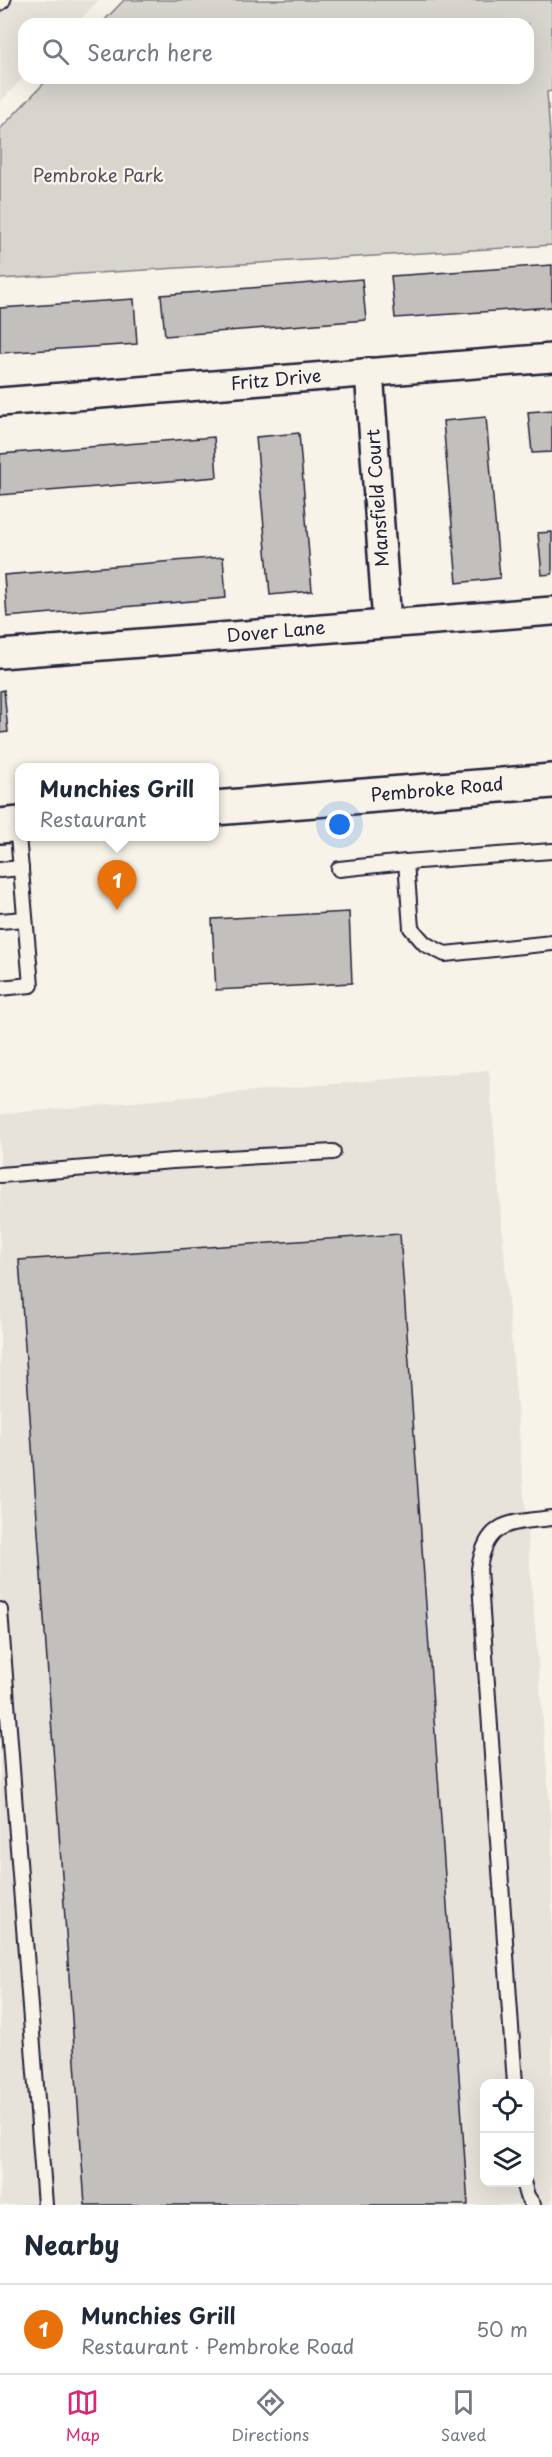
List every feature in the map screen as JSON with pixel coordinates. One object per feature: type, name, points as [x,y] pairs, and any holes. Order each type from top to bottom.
[{"type":"main road","name":"Pembroke Road","points":[[219,808],[552,781]]},
{"type":"street","name":"Fritz Drive","points":[[0,402],[552,358]]},
{"type":"street","name":"Mansfield Court","points":[[369,372],[387,623]]},
{"type":"street","name":"Dover Lane","points":[[0,654],[552,610]]},
{"type":"lane","points":[[0,988],[31,985],[21,868],[15,841]]},
{"type":"lane","points":[[339,869],[552,851]]},
{"type":"lane","points":[[405,862],[411,928],[425,944],[445,954],[552,944]]},
{"type":"lane","points":[[0,870],[21,868]]},
{"type":"lane","points":[[0,921],[25,919]]},
{"type":"lane","points":[[0,1175],[173,1161],[333,1152]]},
{"type":"lane","points":[[515,2079],[479,1569],[482,1547],[496,1530],[512,1523],[552,1518]]},
{"type":"lane","points":[[0,1610],[45,2205]]},
{"type":"lane","points":[[524,2187],[533,2205]]},
{"type":"shaded area","points":[[0,0],[99,0],[82,18],[18,18],[18,83],[0,102]]},
{"type":"shaded area","points":[[489,1070],[552,1831],[552,2201],[548,2205],[0,2205],[0,1114]]},
{"type":"green space","name":"Pembroke Park","points":[[124,0],[552,0],[552,91],[547,92],[552,163],[552,245],[0,279],[0,129],[43,84],[534,84],[534,18],[107,18]]},
{"type":"building","points":[[552,265],[552,307],[395,318],[391,276]]},
{"type":"building","points":[[362,279],[366,320],[165,336],[161,295]]},
{"type":"building","points":[[134,299],[137,344],[0,353],[0,308]]},
{"type":"building","points":[[552,410],[552,452],[532,453],[528,412]]},
{"type":"building","points":[[486,417],[500,578],[457,583],[443,421]]},
{"type":"building","points":[[299,433],[312,591],[270,595],[256,437]]},
{"type":"building","points":[[214,437],[217,477],[0,495],[0,454]]},
{"type":"building","points":[[552,532],[552,574],[542,575],[538,533]]},
{"type":"building","points":[[223,557],[226,598],[7,617],[4,575]]},
{"type":"building","points":[[4,690],[8,732],[0,733],[0,691]]},
{"type":"building","points":[[349,912],[352,983],[216,990],[212,919]]},
{"type":"building","points":[[400,1234],[468,2205],[85,2205],[19,1260]]},
{"type":"place","name":"Munchies Grill","points":[[117,910]]}]
